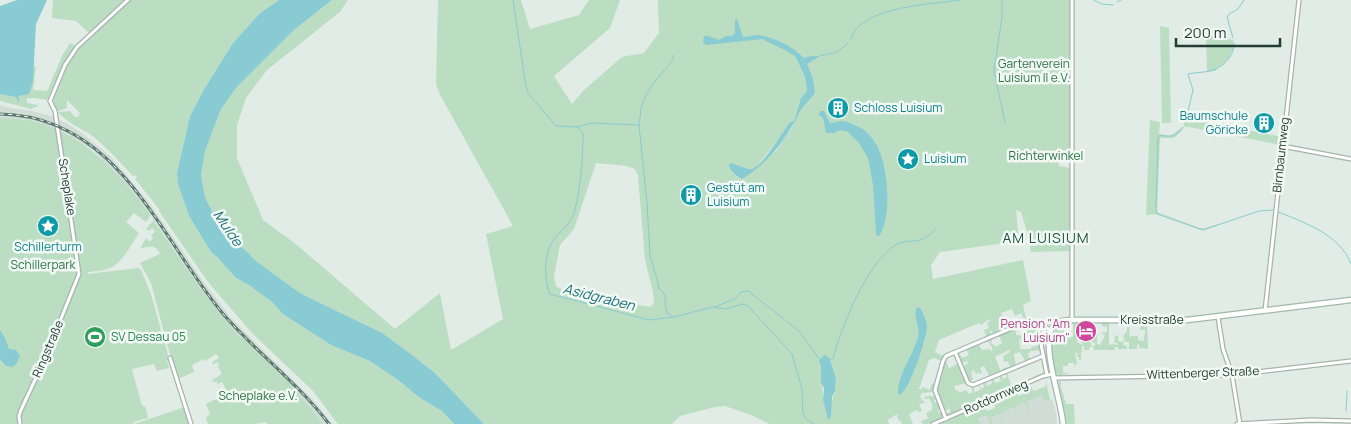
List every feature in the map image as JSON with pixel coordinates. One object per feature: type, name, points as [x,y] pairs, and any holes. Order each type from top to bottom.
[{"type":"main road","name":"Kreisstraße","points":[[1051,331],[1059,322],[1072,320],[1178,321],[1351,300]]},
{"type":"main road","points":[[1051,331],[1054,376],[1063,424]]},
{"type":"street","name":"Scheplake","points":[[79,274],[55,111],[50,101],[65,65],[77,47],[128,0]]},
{"type":"street","points":[[1072,0],[1072,320]]},
{"type":"street","name":"Birnbaumweg","points":[[1265,311],[1299,0]]},
{"type":"street","points":[[1282,146],[1351,159]]},
{"type":"street","name":"Ringstraße","points":[[20,424],[19,416],[21,410],[46,356],[79,274]]},
{"type":"street","points":[[1218,316],[1223,350],[1232,375],[1238,424],[1311,420],[1351,421]]},
{"type":"street","points":[[946,419],[936,395],[936,388],[943,359],[946,356],[1026,322],[1039,322],[1051,331]]},
{"type":"street","points":[[1039,334],[1047,375]]},
{"type":"street","name":"Rotdornweg","points":[[955,352],[968,383],[973,385],[1043,356]]},
{"type":"street","points":[[170,358],[191,424]]},
{"type":"street","name":"Wittenberger Straße","points":[[1054,376],[1232,375],[1351,361]]},
{"type":"street","name":"Rotdornweg","points":[[933,424],[1047,375],[1054,376]]},
{"type":"shaded area","points":[[0,105],[32,111],[66,123],[82,133],[111,157],[150,204],[230,317],[312,399],[333,424],[323,424],[314,412],[240,339],[200,288],[151,215],[95,152],[64,132],[42,124],[23,119],[0,118]]},
{"type":"shaded area","points":[[1043,395],[1047,401],[1052,399],[1057,424],[971,424],[989,414],[991,418]]},
{"type":"green space","points":[[53,0],[124,0],[89,33],[76,21],[52,18]]},
{"type":"green space","points":[[129,0],[279,0],[260,13],[233,43],[190,116],[177,173],[178,184],[189,216],[211,252],[236,278],[272,302],[283,314],[331,345],[370,361],[420,398],[442,411],[454,424],[338,424],[313,391],[252,333],[208,282],[159,209],[135,179],[137,177],[133,176],[94,137],[70,123],[58,112],[70,111],[75,117],[81,116],[78,115],[80,113],[67,100],[67,108],[58,111],[54,106],[53,96],[63,72],[78,48]]},
{"type":"green space","points":[[332,0],[348,0],[340,12],[267,70],[246,98],[237,125],[237,158],[263,220],[297,245],[395,329],[440,293],[451,350],[503,319],[486,234],[513,226],[439,93],[436,84],[438,0],[521,0],[530,29],[579,15],[589,0],[620,0],[610,28],[554,76],[572,104],[583,91],[622,57],[644,53],[659,33],[658,0],[1072,0],[1072,152],[1058,153],[1059,166],[1071,168],[1071,251],[1031,252],[1021,212],[1016,210],[1019,241],[940,252],[931,265],[933,279],[1023,260],[1031,301],[1023,305],[1026,318],[1031,317],[1032,320],[1025,321],[1021,313],[1015,316],[1012,309],[1001,313],[1007,328],[998,330],[999,332],[993,334],[991,330],[991,335],[986,336],[984,330],[989,328],[987,323],[990,321],[989,319],[981,325],[979,323],[939,340],[935,352],[943,356],[941,361],[934,358],[929,360],[919,389],[921,390],[922,387],[930,390],[932,383],[935,384],[934,392],[922,393],[920,397],[925,403],[919,404],[922,411],[918,412],[917,410],[909,414],[913,424],[902,424],[898,420],[897,414],[888,420],[889,424],[770,424],[725,406],[680,416],[672,424],[484,424],[435,373],[412,355],[362,323],[300,293],[256,261],[218,223],[205,197],[201,175],[205,151],[221,109],[236,88],[294,30]],"holes":[[[798,52],[804,58],[815,93],[798,114],[791,129],[776,151],[742,179],[737,177],[732,172],[735,164],[750,169],[755,168],[794,121],[801,98],[807,91],[805,77],[795,56]],[[596,163],[627,166],[635,169],[638,175],[645,260],[654,303],[650,307],[564,291],[556,286],[554,276],[560,245],[574,229]],[[917,323],[925,339],[910,380],[900,379],[917,344],[919,330]],[[830,359],[836,379],[835,391],[827,417],[822,391],[821,365]]]},
{"type":"green space","points":[[1160,26],[1169,28],[1171,123],[1162,123]]},
{"type":"green space","points":[[1206,35],[1233,40],[1231,54],[1215,71],[1207,72]]},
{"type":"green space","points":[[70,43],[75,46],[47,100],[27,98],[27,103],[38,105],[31,109],[0,101],[0,94],[16,97],[32,66],[36,67],[33,90],[47,91],[62,56]]},
{"type":"green space","name":"Schillerpark","points":[[0,118],[25,120],[48,126],[68,135],[87,147],[120,178],[151,215],[146,222],[134,213],[126,222],[139,233],[119,262],[109,268],[88,272],[88,274],[138,268],[141,270],[151,294],[169,359],[167,360],[169,368],[157,371],[154,364],[132,369],[142,406],[145,406],[148,418],[133,422],[133,424],[0,424]]},
{"type":"green space","points":[[1187,118],[1282,137],[1281,145],[1184,126]]},
{"type":"green space","points":[[1150,120],[1160,122],[1159,134],[1171,136],[1182,127],[1185,127],[1174,138],[1160,138],[1157,212],[1200,228],[1218,224],[1217,226],[1200,230],[1158,214],[1146,215]]},
{"type":"green space","name":"Scheplake e.V.","points":[[152,218],[200,288],[240,338],[243,338],[294,386],[292,389],[323,424],[267,424],[267,422],[255,424],[208,424],[206,418],[210,414],[206,404],[228,393],[222,382],[218,384],[212,380],[222,374],[218,367],[219,363],[216,362],[214,365],[212,362],[219,358],[216,354],[205,361],[204,359],[192,365],[194,372],[178,379],[151,283],[140,263],[160,254],[154,247],[140,249],[146,238],[150,242],[153,238],[151,236],[155,231],[152,228],[149,231],[146,229],[153,221]]},
{"type":"green space","points":[[1036,322],[1040,342],[1031,344],[1029,341],[1020,342],[1021,339],[1019,339],[1020,349],[1031,349],[1031,347],[1040,345],[1041,350],[1031,351],[1028,354],[1030,360],[1026,362],[1019,352],[1014,354],[1016,366],[1003,372],[1002,369],[1010,366],[1008,361],[1004,362],[1003,360],[1003,356],[1010,352],[1009,350],[995,357],[1001,372],[990,377],[984,366],[980,368],[982,373],[980,374],[979,372],[976,374],[974,370],[971,372],[973,380],[970,381],[963,367],[968,363],[967,361],[962,363],[959,353],[962,358],[969,355],[966,349],[979,345],[982,350],[989,349],[991,351],[993,350],[988,340],[993,337],[991,343],[996,347],[1002,343],[999,335],[1016,328],[1016,335],[1026,336],[1025,324]]},
{"type":"green space","points":[[1069,322],[1065,335],[1073,337],[1073,322],[1080,322],[1080,330],[1076,330],[1077,342],[1082,345],[1082,333],[1087,333],[1087,336],[1083,336],[1086,341],[1089,338],[1092,347],[1089,350],[1084,350],[1084,346],[1082,346],[1081,360],[1077,357],[1077,354],[1080,353],[1075,353],[1077,363],[1075,369],[1074,363],[1068,363],[1068,366],[1063,366],[1063,373],[1068,374],[1058,375],[1055,373],[1053,361],[1053,335],[1059,325]]},
{"type":"green space","points":[[1102,323],[1109,323],[1109,346],[1111,344],[1118,345],[1114,343],[1115,336],[1118,335],[1118,341],[1123,342],[1125,333],[1127,332],[1127,326],[1129,326],[1130,338],[1131,336],[1138,336],[1138,340],[1144,341],[1145,330],[1140,330],[1141,323],[1147,323],[1148,349],[1139,348],[1139,344],[1137,349],[1129,349],[1129,342],[1124,342],[1124,338],[1123,345],[1127,346],[1127,349],[1115,347],[1115,350],[1094,350],[1093,346],[1096,344],[1091,341],[1092,334],[1097,334],[1097,344],[1100,345],[1105,336],[1104,333],[1102,335],[1102,332],[1107,332],[1107,327],[1102,326]]},
{"type":"green space","points":[[945,359],[949,368],[959,363],[967,383],[954,386],[959,393],[966,390],[969,394],[973,392],[971,388],[973,387],[975,392],[980,390],[979,384],[981,389],[984,387],[983,383],[986,382],[987,386],[992,384],[991,380],[993,378],[995,383],[1001,381],[999,376],[1001,375],[1003,379],[1007,377],[1005,373],[1007,373],[1012,388],[947,416],[946,414],[950,412],[950,409],[944,410],[936,391]]},
{"type":"green space","points":[[1045,377],[1050,400],[1045,401],[1042,395],[1026,402],[1029,411],[1024,402],[1016,406],[1019,415],[1015,407],[1008,409],[1011,419],[1007,410],[1000,414],[1003,423],[999,414],[991,418],[993,424],[991,424],[987,415],[978,419],[980,424],[937,424],[984,404],[987,411],[995,408],[993,399],[1020,387],[1021,389],[1016,391],[1018,396],[1026,393],[1024,386],[1027,384],[1028,388],[1031,387],[1034,391],[1046,386]]},
{"type":"green space","points":[[1061,380],[1066,404],[1074,404],[1075,424],[1067,424],[1058,383]]},
{"type":"green space","points":[[924,397],[936,397],[935,403],[938,402],[941,409],[938,411],[939,413],[942,412],[943,418],[931,424],[923,424],[921,421],[928,418],[926,413],[932,410],[933,407],[929,398],[925,399]]},
{"type":"green space","points":[[185,407],[190,424],[134,424]]},
{"type":"water","points":[[17,0],[47,0],[36,24],[33,81],[29,94],[18,96],[19,102],[16,97],[0,94],[0,6]]},
{"type":"water","points":[[279,0],[332,0],[294,30],[236,88],[221,109],[205,151],[201,175],[205,197],[218,223],[256,261],[300,293],[382,333],[435,373],[484,424],[454,424],[442,411],[420,398],[370,361],[331,345],[283,314],[272,302],[236,278],[211,252],[189,216],[178,184],[177,173],[190,116],[233,43],[260,13]]},
{"type":"water","points":[[737,19],[743,37],[764,36],[789,46],[804,58],[820,56],[807,64],[813,79],[815,93],[802,109],[775,151],[760,166],[742,179],[733,172],[729,166],[730,163],[750,169],[760,163],[789,123],[794,121],[801,98],[807,91],[805,77],[795,56],[762,39],[706,45],[703,42],[704,36],[719,40],[726,36],[732,36],[735,33],[735,20]]},
{"type":"water","points":[[820,111],[824,111],[830,123],[844,121],[863,129],[878,147],[885,169],[887,194],[886,218],[879,236],[877,236],[876,232],[873,185],[868,158],[859,143],[848,132],[840,130],[834,133],[826,133],[823,118],[819,115]]},
{"type":"water","points":[[917,307],[920,308],[925,319],[926,332],[913,374],[900,395],[898,393],[900,378],[916,344],[919,333],[915,314]]},
{"type":"water","points":[[0,330],[9,349],[16,350],[20,356],[13,367],[6,366],[0,359]]},
{"type":"water","points":[[825,355],[830,359],[836,379],[835,391],[832,397],[831,416],[828,420],[823,400],[824,389],[821,382],[821,365],[819,362]]},
{"type":"waterway","name":"Asidgraben","points":[[513,0],[528,93],[556,126],[578,127],[583,133],[579,191],[574,214],[548,250],[546,273],[550,294],[649,320],[674,317],[713,307],[726,309],[742,304],[748,306],[792,354],[802,389],[803,413],[806,419],[814,424]]},
{"type":"waterway","points":[[851,39],[859,26],[880,14],[907,7],[961,0]]},
{"type":"waterway","points":[[1002,0],[1002,17],[994,71],[1005,122]]},
{"type":"waterway","points":[[1094,0],[1102,4],[1113,5]]},
{"type":"waterway","points":[[1117,2],[1121,0]]},
{"type":"waterway","points":[[1233,38],[1227,17],[1238,9],[1244,0]]},
{"type":"waterway","points":[[820,56],[837,52],[848,43]]},
{"type":"waterway","points":[[1185,124],[1193,90],[1188,74],[1210,71],[1221,66],[1231,56],[1234,43]]},
{"type":"waterway","points":[[639,125],[641,109],[646,96],[672,61]]},
{"type":"waterway","points":[[576,127],[592,123],[639,125],[650,255],[659,289],[665,297],[667,313],[674,317]]},
{"type":"waterway","points":[[1182,129],[1175,135],[1160,135],[1158,138],[1157,214],[1203,230],[1259,211],[1273,210]]},
{"type":"waterway","points":[[1276,211],[1320,230],[1330,237],[1346,254],[1351,264]]},
{"type":"waterway","points":[[829,360],[833,358],[856,297],[883,255],[897,244],[923,239],[935,229]]},
{"type":"waterway","points":[[715,307],[736,298],[741,292],[748,291],[799,331],[820,360]]},
{"type":"waterway","points":[[1346,411],[1347,391]]},
{"type":"railway","points":[[0,114],[41,120],[76,135],[106,158],[132,186],[224,315],[304,395],[329,424]]},
{"type":"place","name":"Schloss Luisium","points":[[838,108]]},
{"type":"place","name":"Baumschule Göricke","points":[[1264,123]]},
{"type":"place","name":"Luisium","points":[[908,159]]},
{"type":"place","name":"Gestüt am Luisium","points":[[691,195]]},
{"type":"place","name":"Schillerturm","points":[[48,226]]},
{"type":"place","name":"Pension \"Am Luisium\"","points":[[1086,331]]},
{"type":"place","name":"SV Dessau 05","points":[[95,337]]},
{"type":"district","name":"AM LUISIUM","points":[[1046,238]]},
{"type":"park label","name":"Gartenverein Luisium II e.V.","points":[[1034,71]]},
{"type":"park label","name":"Richterwinkel","points":[[1046,156]]},
{"type":"water label","name":"Mulde","points":[[228,228]]}]
